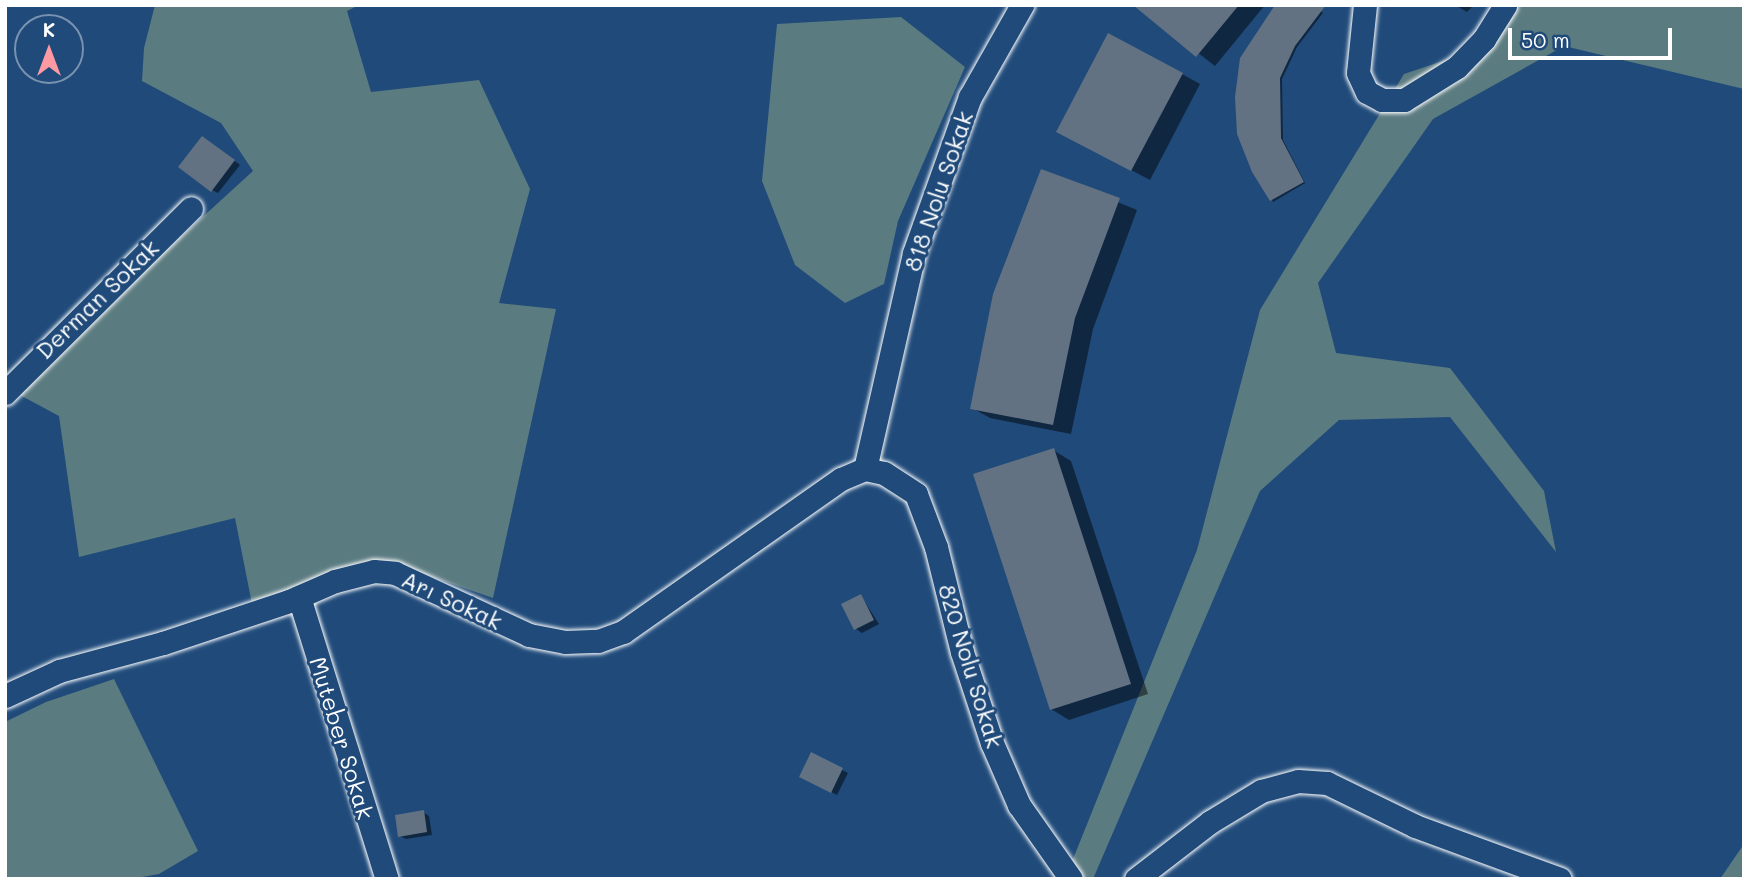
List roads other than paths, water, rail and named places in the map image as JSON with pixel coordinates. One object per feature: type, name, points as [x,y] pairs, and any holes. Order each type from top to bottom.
[{"type":"street","name":"818 Nolu Sokak","points":[[865,469],[914,253],[970,97],[1022,5]]},
{"type":"street","points":[[1365,5],[1358,73],[1367,92],[1382,100],[1404,100],[1457,67],[1484,39],[1505,5]]},
{"type":"street","name":"Derman Sokak","points":[[5,393],[191,208]]},
{"type":"street","name":"Arı Sokak","points":[[5,696],[59,671],[163,643],[299,597],[335,580],[374,571],[395,573],[529,635],[565,642],[598,641],[623,632],[841,479],[865,469]]},
{"type":"street","name":"820 Nolu Sokak","points":[[865,469],[884,473],[916,494],[936,547],[962,652],[992,743],[1019,805],[1071,879]]},
{"type":"street","name":"Muteber Sokak","points":[[299,597],[387,879]]},
{"type":"street","points":[[1136,879],[1210,822],[1261,791],[1298,781],[1327,783],[1415,826],[1560,879]]}]
